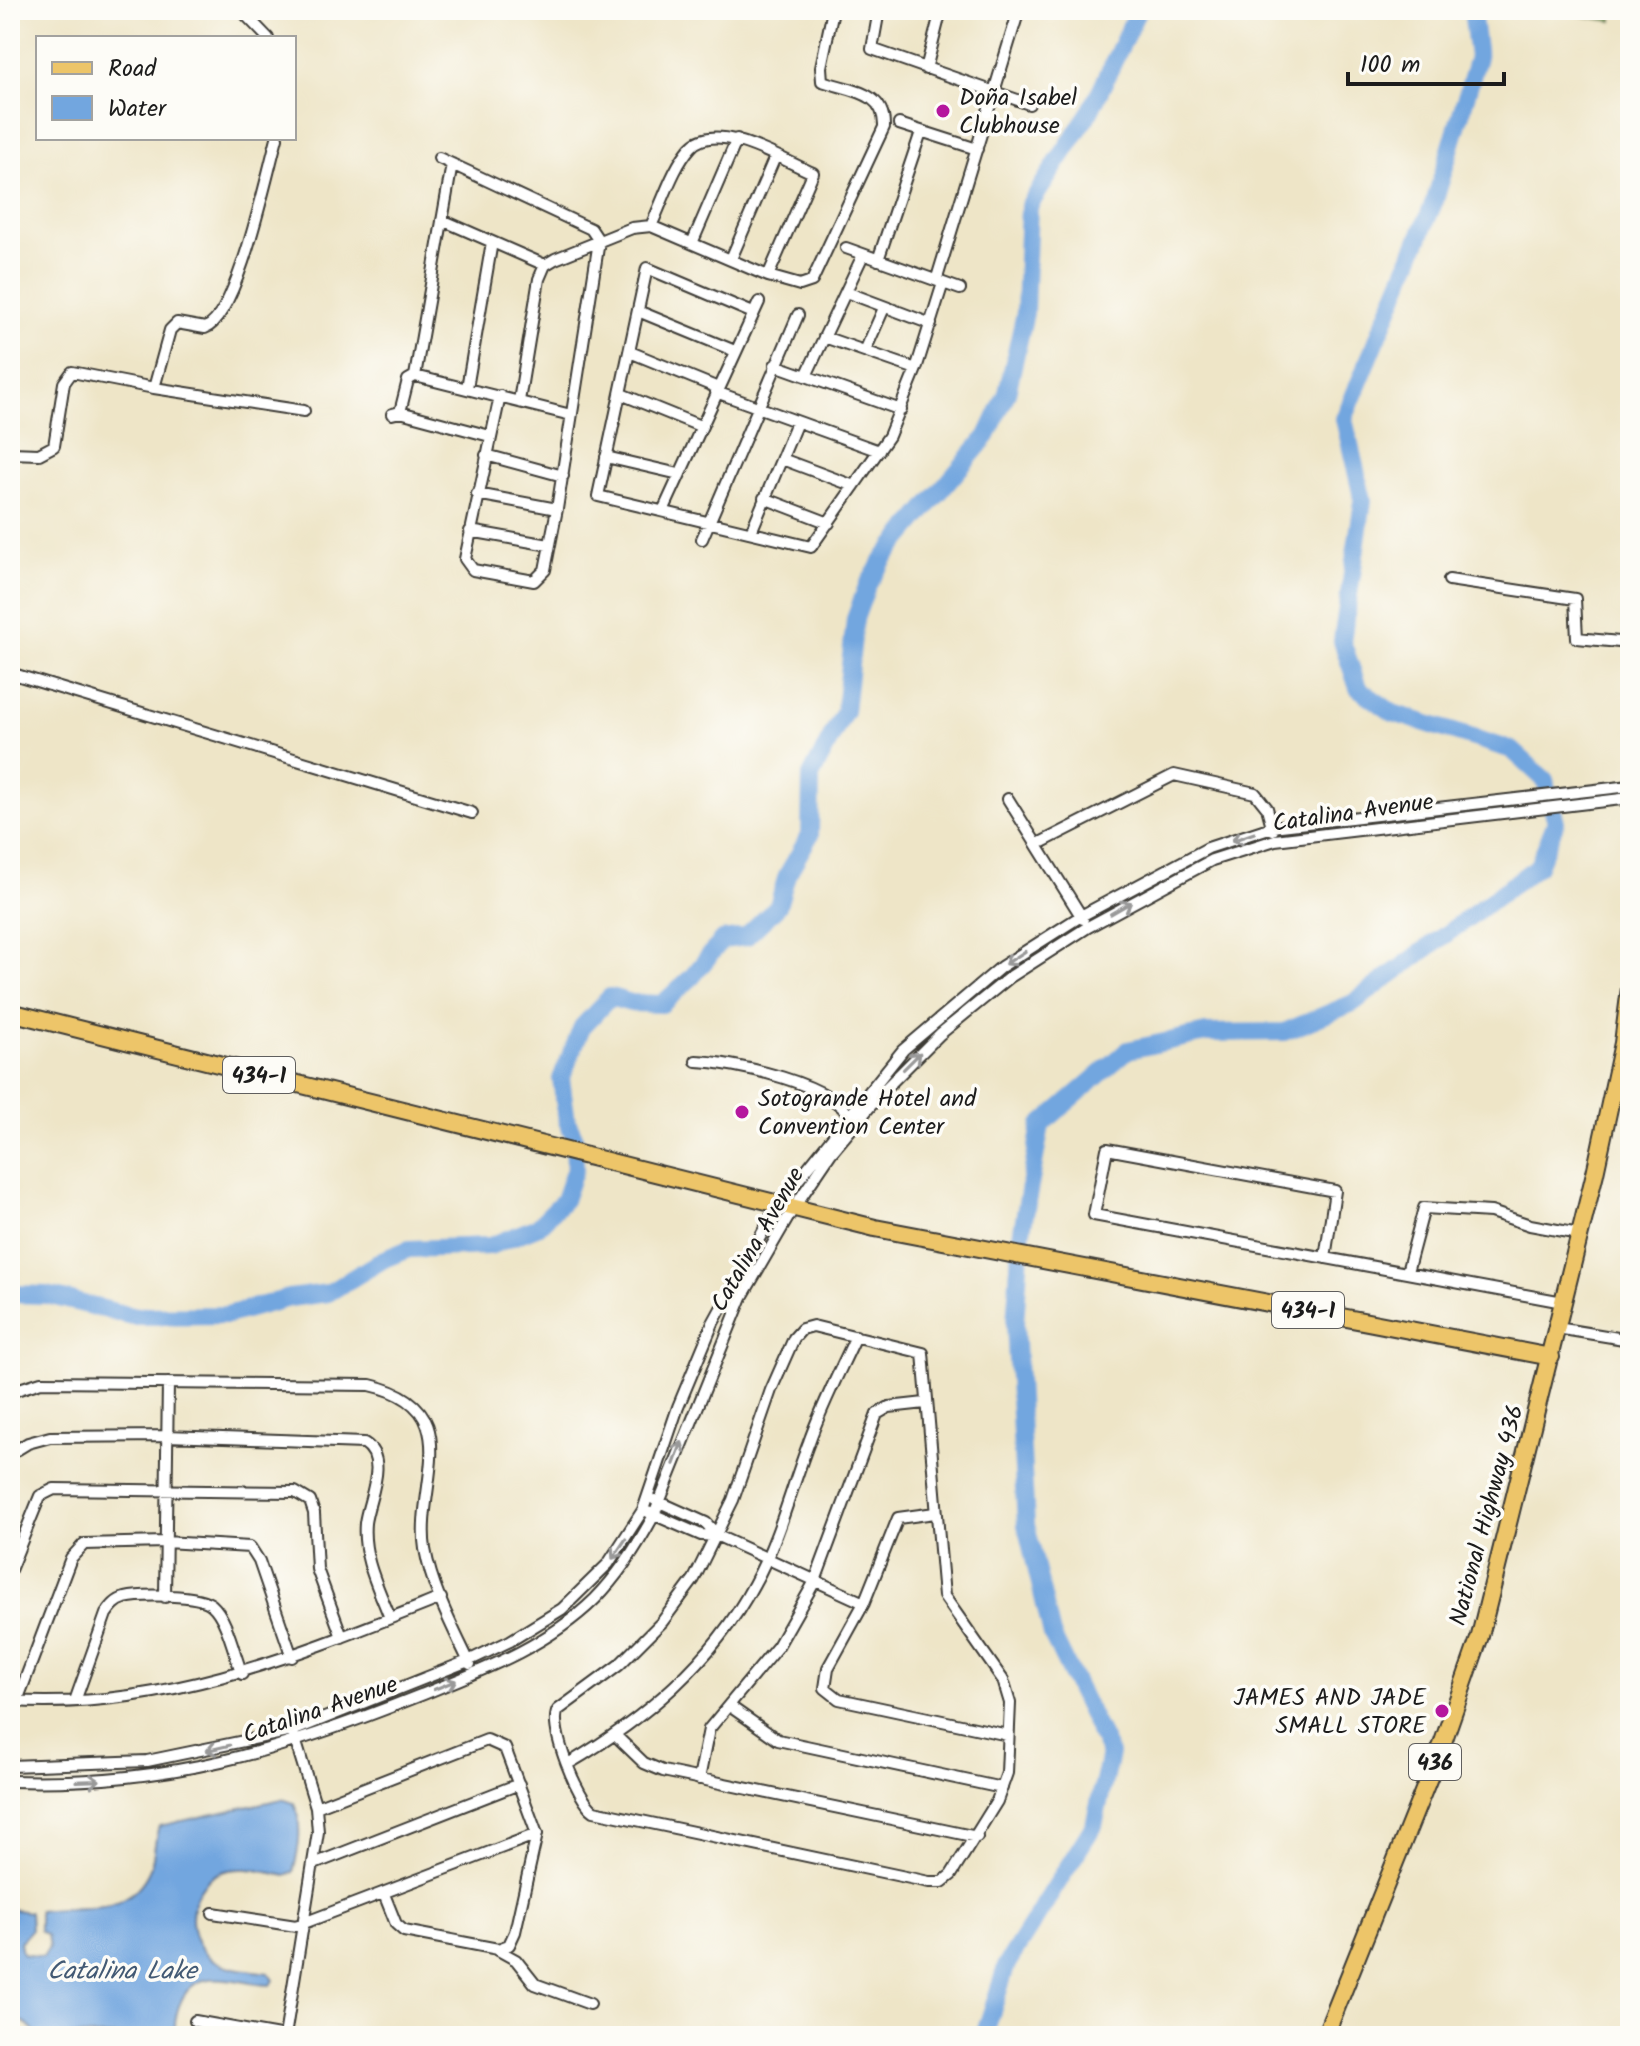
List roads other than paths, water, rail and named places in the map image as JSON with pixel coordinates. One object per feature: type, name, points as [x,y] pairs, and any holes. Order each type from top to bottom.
[{"type":"main road","name":"National Highway 436","points":[[1325,2036],[1442,1745],[1480,1636],[1626,1043],[1630,988]]},
{"type":"main road","name":"434-1","points":[[10,1012],[785,1207],[946,1241],[1551,1357]]},
{"type":"street","points":[[241,10],[266,36]]},
{"type":"street","points":[[519,401],[539,279],[545,265],[599,241],[632,228],[651,226],[693,241],[768,276],[800,285],[812,281],[884,127],[885,112],[877,100],[822,81],[821,67],[833,10]]},
{"type":"street","points":[[879,10],[872,49],[1029,104]]},
{"type":"street","points":[[926,69],[941,10]]},
{"type":"street","points":[[753,313],[647,268],[598,496],[811,547],[879,451],[901,410],[931,324],[940,280],[1019,10]]},
{"type":"street","points":[[899,124],[977,149]]},
{"type":"street","points":[[878,260],[921,132]]},
{"type":"street","points":[[651,226],[692,145],[709,136],[737,139],[813,173],[768,276]]},
{"type":"street","points":[[693,241],[737,139]]},
{"type":"street","points":[[154,388],[170,330],[177,323],[205,328],[213,325],[233,295],[276,140]]},
{"type":"street","points":[[731,259],[775,157]]},
{"type":"street","points":[[439,158],[591,229],[599,241],[557,509],[541,578],[534,581],[493,575],[467,566],[477,494],[500,396]]},
{"type":"street","points":[[415,376],[452,164]]},
{"type":"street","points":[[442,220],[545,265]]},
{"type":"street","points":[[467,388],[492,242]]},
{"type":"street","points":[[846,248],[960,289]]},
{"type":"street","points":[[806,376],[863,255]]},
{"type":"street","points":[[846,292],[931,324]]},
{"type":"street","points":[[663,511],[759,302]]},
{"type":"street","points":[[865,351],[884,308]]},
{"type":"street","points":[[638,311],[735,351]]},
{"type":"street","points":[[702,539],[798,315]]},
{"type":"street","points":[[824,337],[916,369]]},
{"type":"street","points":[[630,352],[756,408],[879,451]]},
{"type":"street","points":[[775,365],[901,410]]},
{"type":"street","points":[[10,453],[39,454],[54,446],[64,383],[72,372],[304,411]]},
{"type":"street","points":[[490,436],[396,413],[408,380],[415,376],[571,415]]},
{"type":"street","points":[[621,394],[700,426]]},
{"type":"street","points":[[751,532],[797,422]]},
{"type":"street","points":[[486,455],[563,476]]},
{"type":"street","points":[[606,457],[679,474]]},
{"type":"street","points":[[782,459],[854,486]]},
{"type":"street","points":[[477,494],[557,509]]},
{"type":"street","points":[[764,498],[829,523]]},
{"type":"street","points":[[470,531],[549,545]]},
{"type":"street","points":[[1449,580],[1575,599],[1577,638],[1630,643]]},
{"type":"street","points":[[10,673],[472,813]]},
{"type":"street","points":[[1038,844],[1174,775],[1255,793],[1267,808],[1275,840]]},
{"type":"street","name":"Catalina Avenue","points":[[10,1781],[93,1782],[214,1766],[296,1742],[474,1674],[543,1640],[595,1598],[633,1552],[654,1515],[742,1297],[785,1207],[912,1060],[971,1007],[1088,927],[1212,860],[1275,840],[1603,795],[1630,786]]},
{"type":"street","name":"Catalina Avenue","points":[[1603,795],[1630,798]]},
{"type":"street","points":[[1008,799],[1088,927]]},
{"type":"street","name":"Catalina Avenue","points":[[10,1766],[147,1761],[292,1731],[468,1661],[510,1641],[562,1609],[608,1564],[643,1510],[678,1407],[713,1323],[785,1207],[849,1113],[903,1050],[942,1015],[1001,967],[1081,916],[1208,848],[1272,827],[1515,806]]},
{"type":"street","points":[[696,1061],[721,1061],[771,1072],[849,1113],[854,1125]]},
{"type":"street","points":[[1325,1258],[1335,1191],[1107,1149],[1094,1215],[1325,1258],[1407,1272],[1563,1302]]},
{"type":"street","points":[[1407,1272],[1424,1208],[1491,1212],[1530,1225],[1579,1234]]},
{"type":"street","points":[[813,1326],[856,1336],[923,1353],[944,1596],[1003,1680],[1010,1703],[1007,1773],[1002,1788],[977,1837],[951,1875],[942,1882],[929,1882],[601,1814],[585,1805],[554,1727],[558,1710],[619,1665],[662,1622],[700,1570],[718,1536],[771,1390],[797,1333],[813,1326]]},
{"type":"street","points":[[1557,1328],[1630,1340]]},
{"type":"street","points":[[568,1764],[616,1736],[662,1699],[703,1657],[739,1610],[767,1559],[823,1406],[856,1336]]},
{"type":"street","points":[[10,1392],[41,1382],[370,1385],[399,1395],[420,1414],[431,1441],[434,1455],[424,1532],[429,1565],[474,1674]]},
{"type":"street","points":[[165,1597],[168,1383]]},
{"type":"street","points":[[699,1779],[709,1729],[731,1707],[778,1646],[815,1581],[877,1414],[889,1407],[925,1403]]},
{"type":"street","points":[[10,1454],[28,1443],[50,1437],[350,1440],[369,1446],[377,1465],[364,1537],[369,1565],[390,1618]]},
{"type":"street","points":[[10,1570],[36,1504],[49,1491],[289,1492],[304,1496],[314,1513],[317,1569],[342,1637]]},
{"type":"street","points":[[648,1497],[706,1523],[718,1536]]},
{"type":"street","points":[[643,1510],[701,1535],[718,1536],[864,1603]]},
{"type":"street","points":[[935,1513],[898,1518],[864,1603],[825,1675],[825,1688],[830,1695],[1008,1735]]},
{"type":"street","points":[[292,1657],[254,1551],[245,1545],[165,1542],[84,1544],[75,1550],[13,1701],[75,1701],[154,1693],[242,1674],[292,1657],[441,1598]]},
{"type":"street","points":[[75,1701],[106,1614],[114,1603],[126,1598],[197,1598],[215,1607],[242,1674]]},
{"type":"street","points":[[731,1707],[765,1733],[790,1744],[1002,1788]]},
{"type":"street","points":[[195,2021],[282,2036],[318,1832],[316,1807],[292,1731]]},
{"type":"street","points":[[616,1736],[651,1767],[977,1837]]},
{"type":"street","points":[[316,1807],[487,1740],[505,1748],[537,1834],[515,1932],[509,1945],[498,1949]]},
{"type":"street","points":[[314,1864],[519,1784]]},
{"type":"street","points":[[213,1913],[288,1926],[304,1924],[537,1834]]},
{"type":"street","points":[[384,1894],[396,1924],[404,1931],[498,1949],[516,1960],[535,1984],[590,2004]]},
{"type":"water","name":"Catalina Lake","points":[[282,1799],[294,1803],[298,1820],[298,1847],[293,1872],[286,1876],[244,1869],[219,1873],[200,1891],[192,1915],[197,1941],[214,1960],[227,1966],[269,1973],[274,1980],[271,1985],[222,1978],[199,1982],[190,1988],[180,2003],[175,2036],[39,2036],[24,2022],[10,2018],[10,1909],[30,1912],[31,1930],[20,1942],[22,1954],[43,1957],[49,1947],[47,1935],[39,1930],[39,1911],[99,1906],[126,1898],[150,1869],[159,1826]]},
{"type":"waterway","points":[[10,1294],[47,1295],[132,1316],[227,1315],[289,1298],[328,1293],[384,1259],[409,1249],[490,1246],[537,1227],[564,1200],[575,1168],[574,1136],[567,1121],[561,1079],[582,1027],[610,997],[631,1003],[662,1004],[692,977],[722,940],[746,937],[778,906],[787,875],[810,835],[811,776],[845,711],[855,619],[867,586],[885,557],[987,436],[1007,393],[1025,313],[1029,206],[1091,110],[1138,10]]},
{"type":"waterway","points":[[984,2036],[1007,1964],[1094,1825],[1110,1754],[1052,1635],[1026,1525],[1015,1324],[1021,1236],[1041,1125],[1128,1050],[1206,1033],[1284,1032],[1353,1003],[1538,866],[1556,822],[1545,780],[1512,750],[1393,713],[1358,688],[1342,641],[1363,501],[1344,419],[1435,200],[1478,57],[1472,10]]},
{"type":"place","name":"Doña Isabel Clubhouse","points":[[943,111]]},
{"type":"place","name":"Sotogrande Hotel and Convention Center","points":[[742,1112]]},
{"type":"place","name":"JAMES AND JADE SMALL STORE","points":[[1442,1711]]}]
